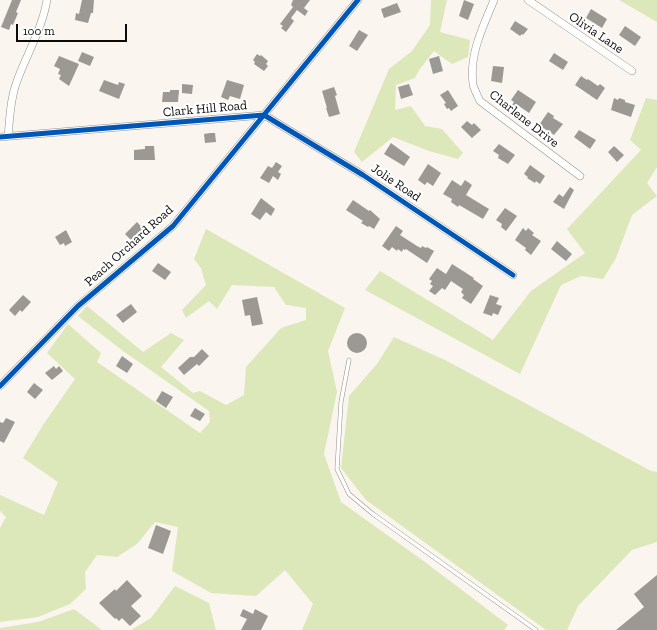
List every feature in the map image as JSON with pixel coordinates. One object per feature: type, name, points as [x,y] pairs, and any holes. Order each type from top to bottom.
[{"type":"street","points":[[4,137],[17,81],[44,16],[47,0]]},
{"type":"street","name":"Clark Hill Road","points":[[4,137],[264,115],[358,0]]},
{"type":"street","name":"Charlene Drive","points":[[494,0],[476,44],[472,66],[473,85],[480,101],[580,176]]},
{"type":"street","name":"Olivia Lane","points":[[528,0],[632,71]]},
{"type":"street","name":"Jolie Road","points":[[264,115],[363,175],[513,275]]},
{"type":"street","name":"Peach Orchard Road","points":[[0,386],[78,306],[173,226],[264,115]]},
{"type":"lane","points":[[349,360],[341,402],[337,470],[349,494],[379,519],[536,630]]},
{"type":"green space","points":[[431,0],[447,0],[440,32],[470,40],[468,57],[452,64],[434,51],[419,70],[415,78],[396,85],[395,110],[411,106],[425,126],[442,129],[463,153],[458,159],[429,151],[393,137],[362,162],[354,152],[389,69],[412,51],[430,25]]},
{"type":"green space","points":[[619,0],[657,0],[657,22]]},
{"type":"green space","points":[[646,98],[657,100],[657,167],[647,183],[657,196],[632,215],[616,258],[603,279],[581,276],[561,285],[520,374],[365,290],[380,271],[493,340],[531,291],[585,253],[567,229],[641,150],[630,140]]},
{"type":"green space","points":[[206,229],[345,308],[328,351],[337,392],[324,454],[341,502],[425,562],[508,625],[504,630],[302,630],[313,604],[285,570],[256,596],[211,593],[172,571],[178,527],[155,522],[137,544],[117,557],[97,555],[85,572],[86,589],[70,604],[38,617],[0,622],[0,528],[6,517],[0,511],[0,495],[44,515],[58,482],[23,458],[43,425],[75,379],[47,353],[68,324],[101,353],[97,362],[200,433],[210,422],[209,411],[123,351],[78,316],[87,306],[143,352],[171,333],[184,340],[161,367],[193,393],[200,391],[226,405],[244,395],[246,367],[281,328],[306,320],[306,308],[286,305],[274,287],[232,285],[217,309],[209,301],[186,318],[182,310],[206,285],[201,268],[194,259]]},
{"type":"green space","points":[[394,337],[447,361],[651,471],[657,472],[657,542],[632,550],[578,606],[567,630],[546,630],[366,500],[341,468],[349,396],[377,364]]},
{"type":"green space","points":[[175,586],[209,603],[216,630],[131,630],[151,618]]},
{"type":"green space","points":[[74,609],[102,630],[0,630],[0,628],[38,622]]},
{"type":"building","points":[[12,0],[21,0],[16,12],[18,13],[9,30],[1,27]]},
{"type":"building","points":[[82,0],[94,0],[93,13],[91,13],[88,23],[75,20],[76,13],[79,14]]},
{"type":"building","points":[[293,0],[310,0],[304,8],[301,6],[308,11],[305,16],[297,10],[291,18],[294,21],[286,32],[281,28],[283,26],[280,24],[293,7],[291,5]]},
{"type":"building","points":[[464,0],[474,4],[468,20],[459,16]]},
{"type":"building","points":[[397,3],[401,12],[384,18],[381,9]]},
{"type":"building","points":[[591,9],[607,19],[602,28],[586,18]]},
{"type":"building","points":[[515,21],[528,29],[523,35],[522,34],[520,36],[510,29]]},
{"type":"building","points":[[625,26],[641,37],[635,46],[619,35]]},
{"type":"building","points":[[359,30],[368,35],[357,51],[349,46]]},
{"type":"building","points":[[82,52],[94,57],[90,66],[78,61]]},
{"type":"building","points":[[554,53],[568,62],[563,70],[549,61]]},
{"type":"building","points":[[257,54],[260,56],[261,55],[268,61],[266,64],[268,66],[264,71],[254,64],[255,62],[253,60]]},
{"type":"building","points":[[59,56],[79,64],[69,86],[59,79],[61,75],[58,74],[60,69],[54,66]]},
{"type":"building","points":[[439,56],[443,71],[433,74],[429,59]]},
{"type":"building","points":[[493,66],[504,67],[502,83],[491,81]]},
{"type":"building","points":[[581,76],[598,86],[600,84],[605,88],[597,100],[575,85]]},
{"type":"building","points":[[104,80],[118,85],[119,82],[125,84],[119,99],[99,91]]},
{"type":"building","points":[[227,80],[244,85],[240,99],[230,96],[228,100],[221,97]]},
{"type":"building","points":[[182,84],[193,85],[192,94],[182,93]]},
{"type":"building","points":[[409,84],[413,95],[401,99],[398,87]]},
{"type":"building","points":[[334,87],[340,114],[329,117],[322,91]]},
{"type":"building","points":[[170,90],[179,90],[178,102],[162,102],[163,92],[170,92]]},
{"type":"building","points":[[448,90],[458,106],[451,111],[449,108],[447,109],[444,104],[446,103],[440,95]]},
{"type":"building","points":[[518,90],[536,102],[529,113],[519,106],[517,109],[512,105],[514,102],[511,100]]},
{"type":"building","points":[[614,98],[618,100],[619,98],[625,100],[625,102],[635,105],[631,117],[611,110]]},
{"type":"building","points":[[548,112],[554,116],[553,118],[563,124],[554,135],[539,125]]},
{"type":"building","points":[[467,121],[472,125],[474,123],[481,130],[472,138],[461,127]]},
{"type":"building","points":[[579,130],[596,140],[590,149],[574,137]]},
{"type":"building","points":[[215,133],[216,142],[205,143],[204,134]]},
{"type":"building","points":[[391,143],[410,157],[404,166],[384,154]]},
{"type":"building","points":[[499,144],[515,155],[508,164],[498,158],[499,155],[493,151]]},
{"type":"building","points":[[145,146],[154,146],[155,160],[134,160],[134,150],[145,149]]},
{"type":"building","points":[[614,146],[624,155],[617,162],[608,152]]},
{"type":"building","points":[[276,162],[282,166],[278,172],[281,174],[278,180],[273,176],[269,183],[260,178],[268,166],[272,168]]},
{"type":"building","points":[[428,164],[441,173],[433,186],[427,182],[425,185],[418,180]]},
{"type":"building","points":[[530,165],[545,176],[540,184],[527,178],[528,177],[524,174]]},
{"type":"building","points":[[452,180],[461,186],[465,180],[472,185],[466,195],[489,209],[483,219],[459,205],[458,207],[451,202],[452,199],[443,194]]},
{"type":"building","points":[[570,187],[574,190],[564,209],[553,202],[559,194],[563,197]]},
{"type":"building","points":[[261,198],[275,209],[271,216],[266,212],[260,220],[251,214]]},
{"type":"building","points":[[353,200],[369,211],[370,210],[380,219],[374,229],[361,223],[363,221],[346,210]]},
{"type":"building","points":[[505,208],[517,216],[506,231],[501,227],[502,224],[496,220]]},
{"type":"building","points":[[137,222],[144,230],[131,240],[125,234]]},
{"type":"building","points":[[396,226],[403,231],[400,235],[421,248],[422,246],[427,247],[434,251],[427,263],[406,249],[403,249],[402,252],[398,249],[397,251],[392,247],[389,251],[382,246]]},
{"type":"building","points":[[523,228],[526,231],[528,228],[534,233],[532,235],[541,241],[531,255],[525,250],[526,248],[515,240]]},
{"type":"building","points":[[66,230],[72,242],[65,246],[64,243],[60,245],[55,237]]},
{"type":"building","points":[[557,241],[572,254],[566,261],[551,249]]},
{"type":"building","points":[[158,263],[171,272],[165,280],[152,271]]},
{"type":"building","points":[[452,264],[474,278],[473,279],[483,286],[471,304],[462,298],[464,295],[461,292],[463,289],[451,281],[445,290],[442,288],[435,295],[429,291],[433,286],[430,284],[432,281],[429,279],[437,268],[446,274]]},
{"type":"building","points":[[23,295],[31,302],[22,312],[20,310],[15,316],[9,310]]},
{"type":"building","points":[[490,295],[499,298],[496,304],[502,306],[498,315],[493,313],[492,316],[483,313]]},
{"type":"building","points":[[257,297],[263,324],[252,326],[250,315],[245,316],[242,300]]},
{"type":"building","points":[[131,304],[137,312],[123,323],[116,315]]},
{"type":"building","points":[[357,333],[364,336],[367,343],[364,350],[357,353],[350,350],[347,343],[350,336]]},
{"type":"building","points":[[202,349],[209,356],[199,366],[197,364],[184,375],[178,368],[190,357],[194,357]]},
{"type":"building","points":[[122,356],[133,364],[127,373],[116,366]]},
{"type":"building","points":[[54,366],[56,369],[59,366],[63,371],[52,380],[45,373]]},
{"type":"building","points":[[34,383],[43,390],[35,399],[27,392]]},
{"type":"building","points":[[162,391],[173,397],[166,408],[156,401]]},
{"type":"building","points":[[195,408],[205,414],[200,421],[190,416]]},
{"type":"building","points":[[6,418],[15,422],[4,443],[0,441],[0,422],[3,423]]},
{"type":"building","points":[[156,525],[171,531],[163,554],[148,548]]},
{"type":"building","points":[[657,575],[657,630],[616,630],[644,607],[634,594]]},
{"type":"building","points":[[127,580],[142,596],[131,606],[141,616],[130,626],[122,618],[119,621],[116,618],[115,619],[99,603],[115,589],[116,591]]},
{"type":"building","points":[[243,609],[253,614],[255,609],[268,616],[261,630],[241,630],[247,619],[240,616]]},
{"type":"cycle path","points":[[0,386],[78,306],[173,226],[358,0]]},
{"type":"cycle path","points":[[264,115],[363,175],[513,275]]},
{"type":"cycle path","points":[[0,137],[264,115]]}]
